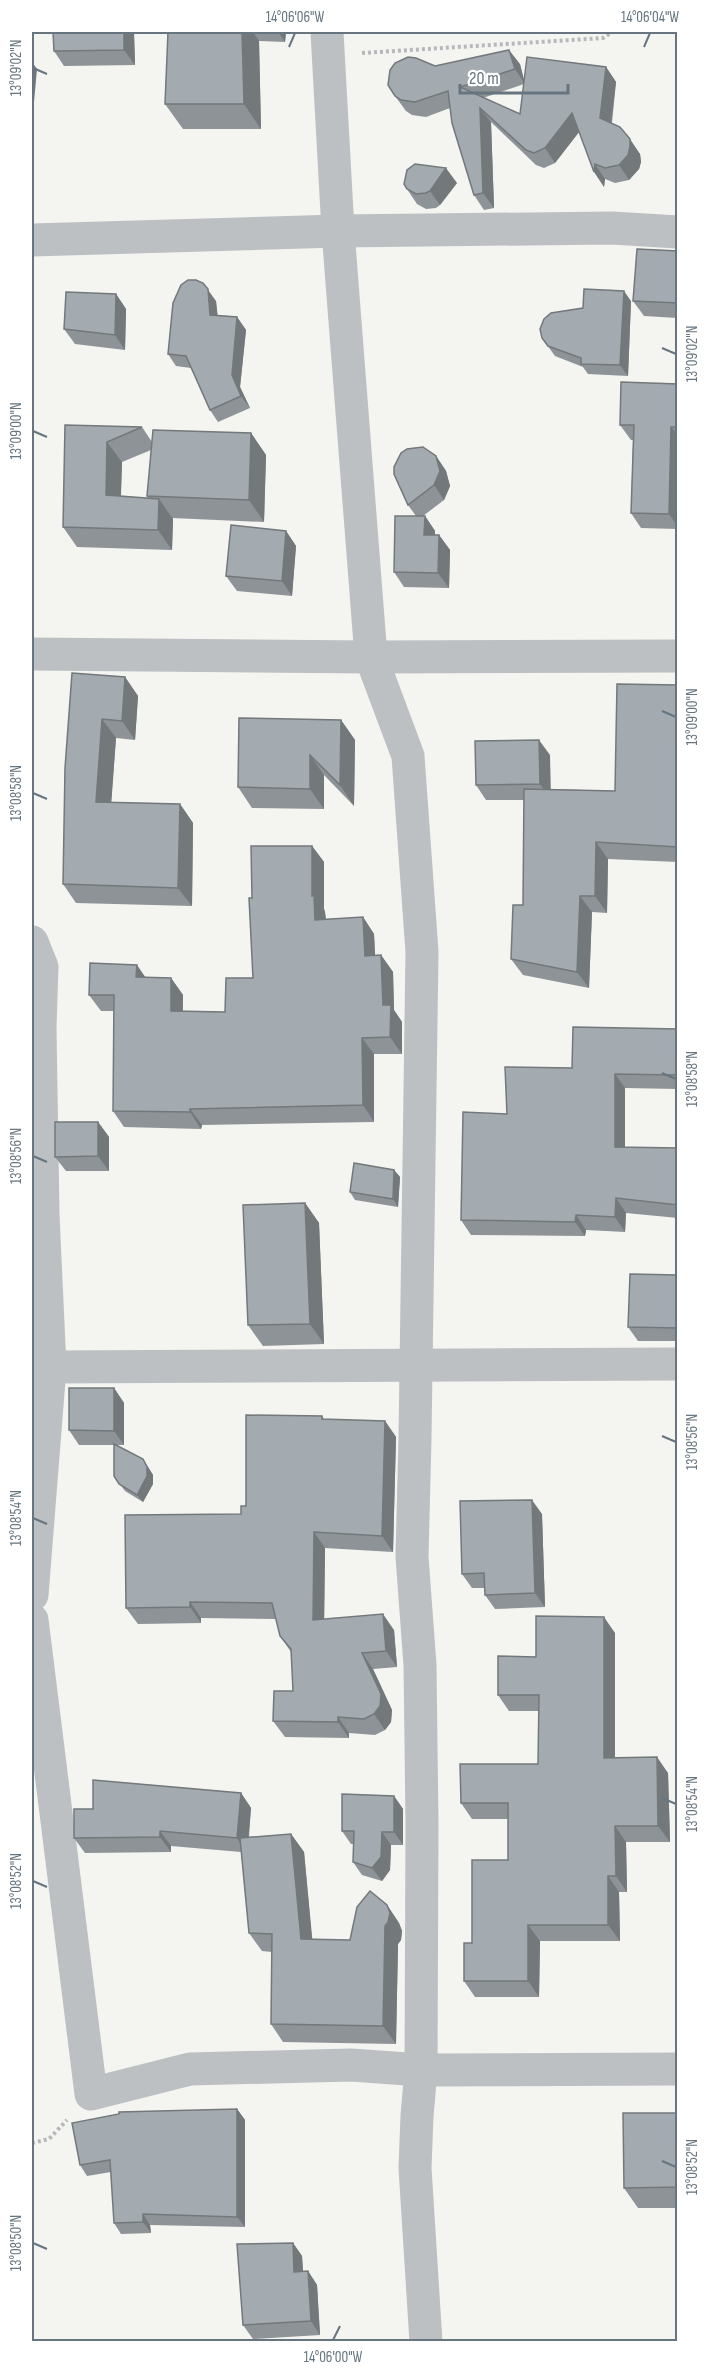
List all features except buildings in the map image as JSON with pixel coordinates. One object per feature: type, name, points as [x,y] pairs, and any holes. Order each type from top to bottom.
[{"type":"street","points":[[327,44],[338,231],[371,657],[408,756],[422,952],[411,1557],[420,1665],[421,2070],[415,2168],[426,2342]]},
{"type":"street","points":[[32,240],[338,231],[612,228],[678,232]]},
{"type":"street","points":[[32,654],[371,657],[678,656]]},
{"type":"street","points":[[32,942],[42,967],[37,1208],[50,1367],[32,1595]]},
{"type":"street","points":[[50,1367],[678,1364]]},
{"type":"street","points":[[32,1620],[91,2094],[190,2069],[351,2065],[421,2070],[678,2069]]},
{"type":"path","points":[[327,44],[603,38],[612,32]]},
{"type":"path","points":[[32,2142],[49,2139],[91,2094]]}]
